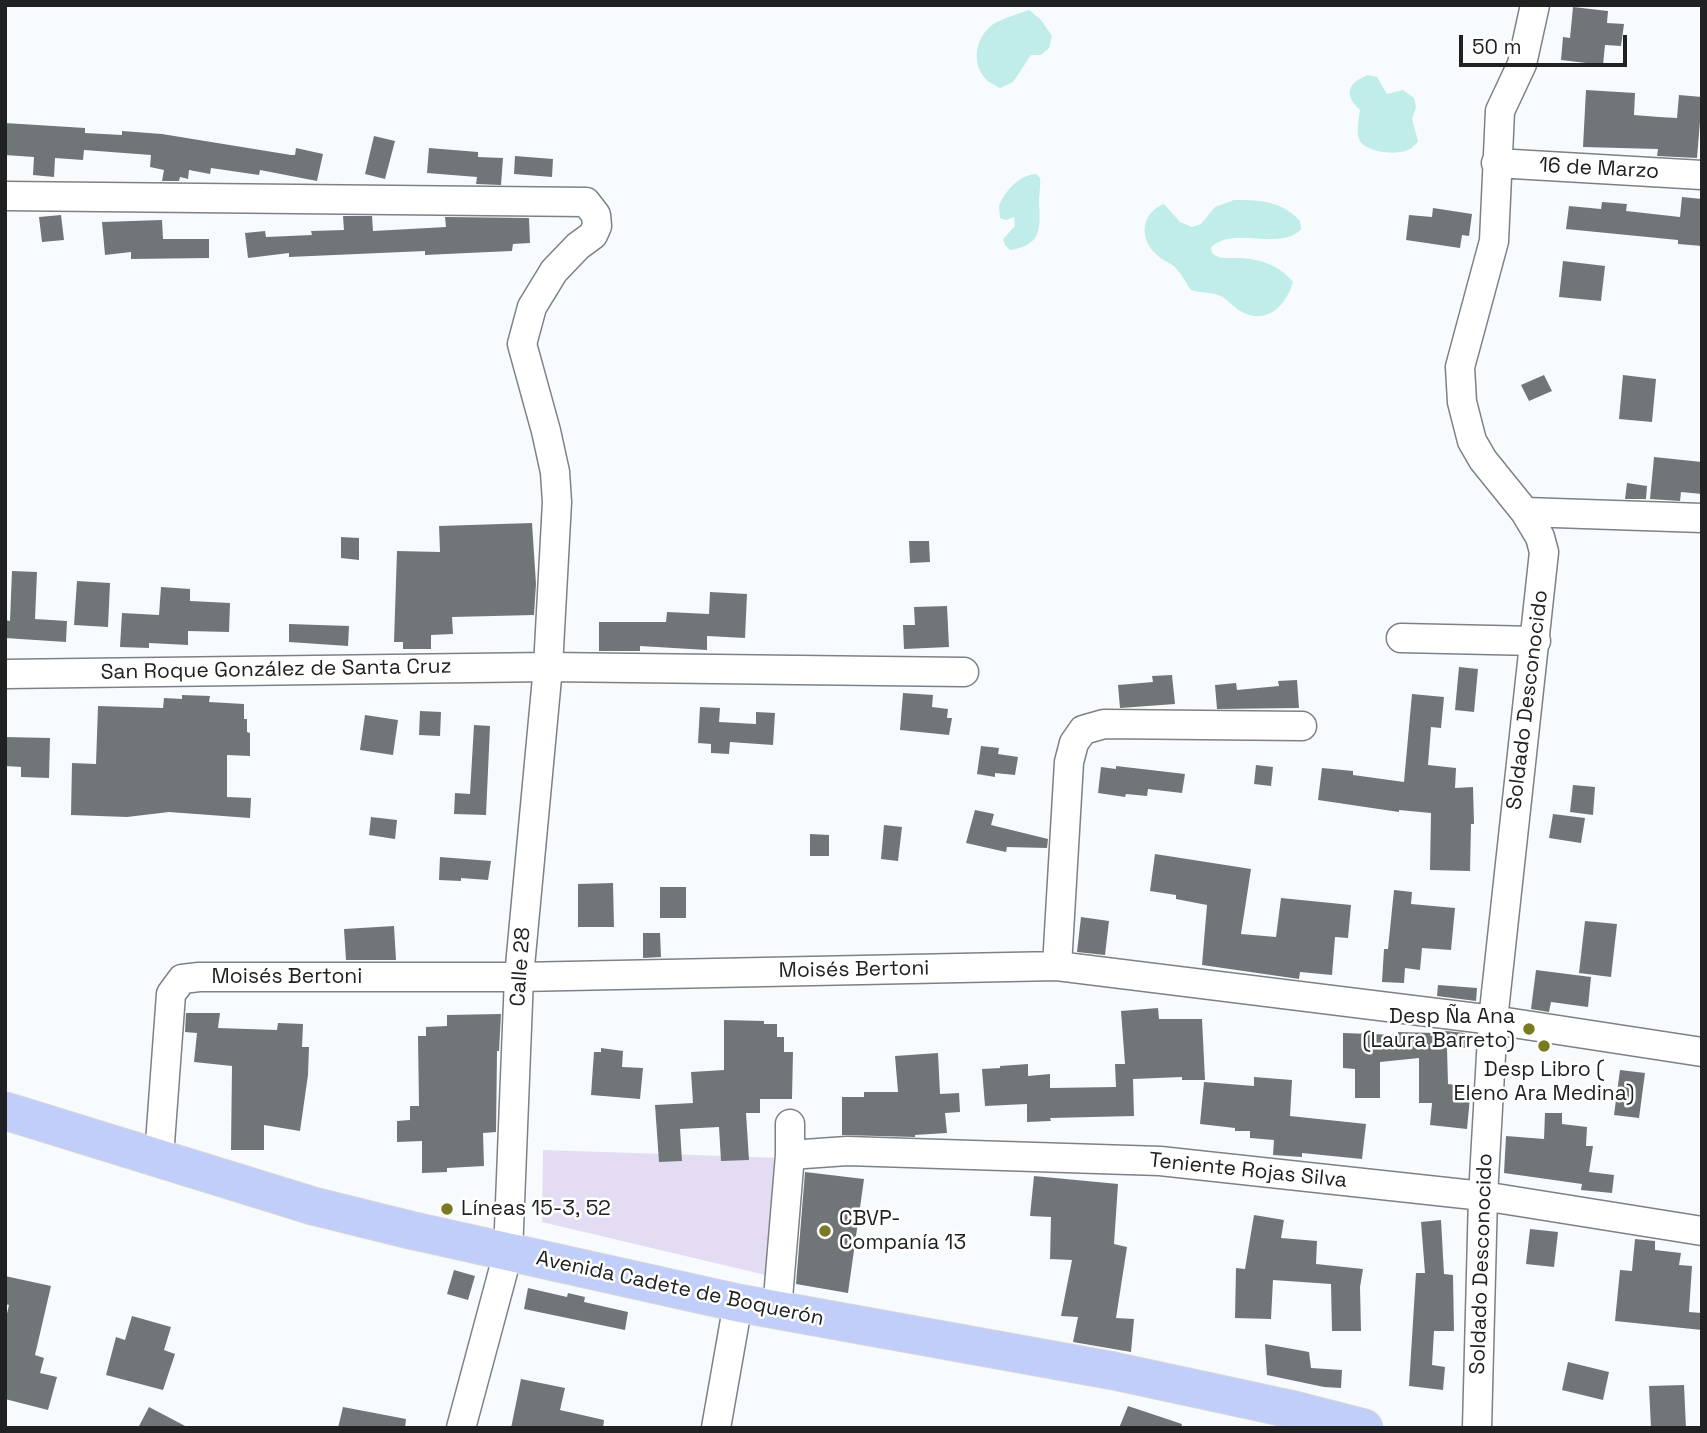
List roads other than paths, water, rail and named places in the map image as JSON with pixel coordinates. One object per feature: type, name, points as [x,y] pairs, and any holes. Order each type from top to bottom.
[{"type":"main road","name":"Avenida Cadete de Boquerón","points":[[5,1111],[313,1206],[508,1253],[738,1303],[1114,1371],[1364,1428]]},
{"type":"street","name":"Soldado Desconocido","points":[[1477,1428],[1483,1196],[1493,1020],[1544,552],[1540,537],[1525,512],[1483,460],[1472,441],[1462,402],[1460,367],[1494,241],[1500,111],[1522,64],[1535,5]]},
{"type":"street","name":"16 de Marzo","points":[[1496,163],[1702,176]]},
{"type":"street","name":"Calle 28","points":[[5,196],[586,202],[596,215],[597,226],[593,234],[554,271],[532,307],[522,344],[555,472],[557,502],[548,667],[519,977],[508,1253],[461,1428]]},
{"type":"street","points":[[1525,512],[1702,518]]},
{"type":"street","points":[[1401,638],[1536,641]]},
{"type":"street","name":"San Roque González de Santa Cruz","points":[[5,674],[548,667],[964,672]]},
{"type":"street","points":[[1057,966],[1069,762],[1074,743],[1083,730],[1104,724],[1302,726]]},
{"type":"street","name":"Moisés Bertoni","points":[[159,1157],[171,994],[182,979],[199,977],[519,977],[1057,966],[1493,1020],[1702,1052]]},
{"type":"street","points":[[777,1310],[790,1155],[790,1124]]},
{"type":"street","name":"Teniente Rojas Silva","points":[[790,1155],[847,1151],[1160,1161],[1483,1196],[1702,1231]]},
{"type":"street","points":[[716,1428],[738,1303]]},
{"type":"water","points":[[1029,10],[1041,20],[1052,36],[1049,48],[1041,55],[1031,55],[1013,82],[1000,88],[987,80],[981,72],[977,56],[980,40],[997,22]]},
{"type":"water","points":[[1368,75],[1377,77],[1387,94],[1403,90],[1414,98],[1416,107],[1412,119],[1418,141],[1410,149],[1382,152],[1362,144],[1359,139],[1360,110],[1351,99],[1350,90],[1352,85]]},
{"type":"water","points":[[1036,174],[1040,178],[1040,219],[1037,234],[1029,244],[1010,250],[1003,239],[1015,226],[1014,217],[1006,220],[1000,218],[999,206],[1013,185],[1024,177]]},
{"type":"water","points":[[1234,200],[1270,203],[1286,209],[1300,221],[1301,229],[1282,238],[1232,238],[1211,247],[1212,253],[1219,257],[1250,259],[1274,266],[1293,282],[1280,306],[1266,315],[1249,315],[1221,296],[1191,290],[1177,269],[1158,256],[1147,241],[1147,219],[1164,204],[1180,222],[1192,227],[1201,224],[1215,207]]},
{"type":"place","name":"Desp Ña Ana (Laura Barreto)","points":[[1529,1029]]},
{"type":"place","name":"Desp Libro ( Eleno Ara Medina)","points":[[1544,1046]]},
{"type":"place","name":"Líneas 15-3, 52","points":[[447,1209]]},
{"type":"place","name":"CBVP- Companía 13","points":[[825,1231]]}]
